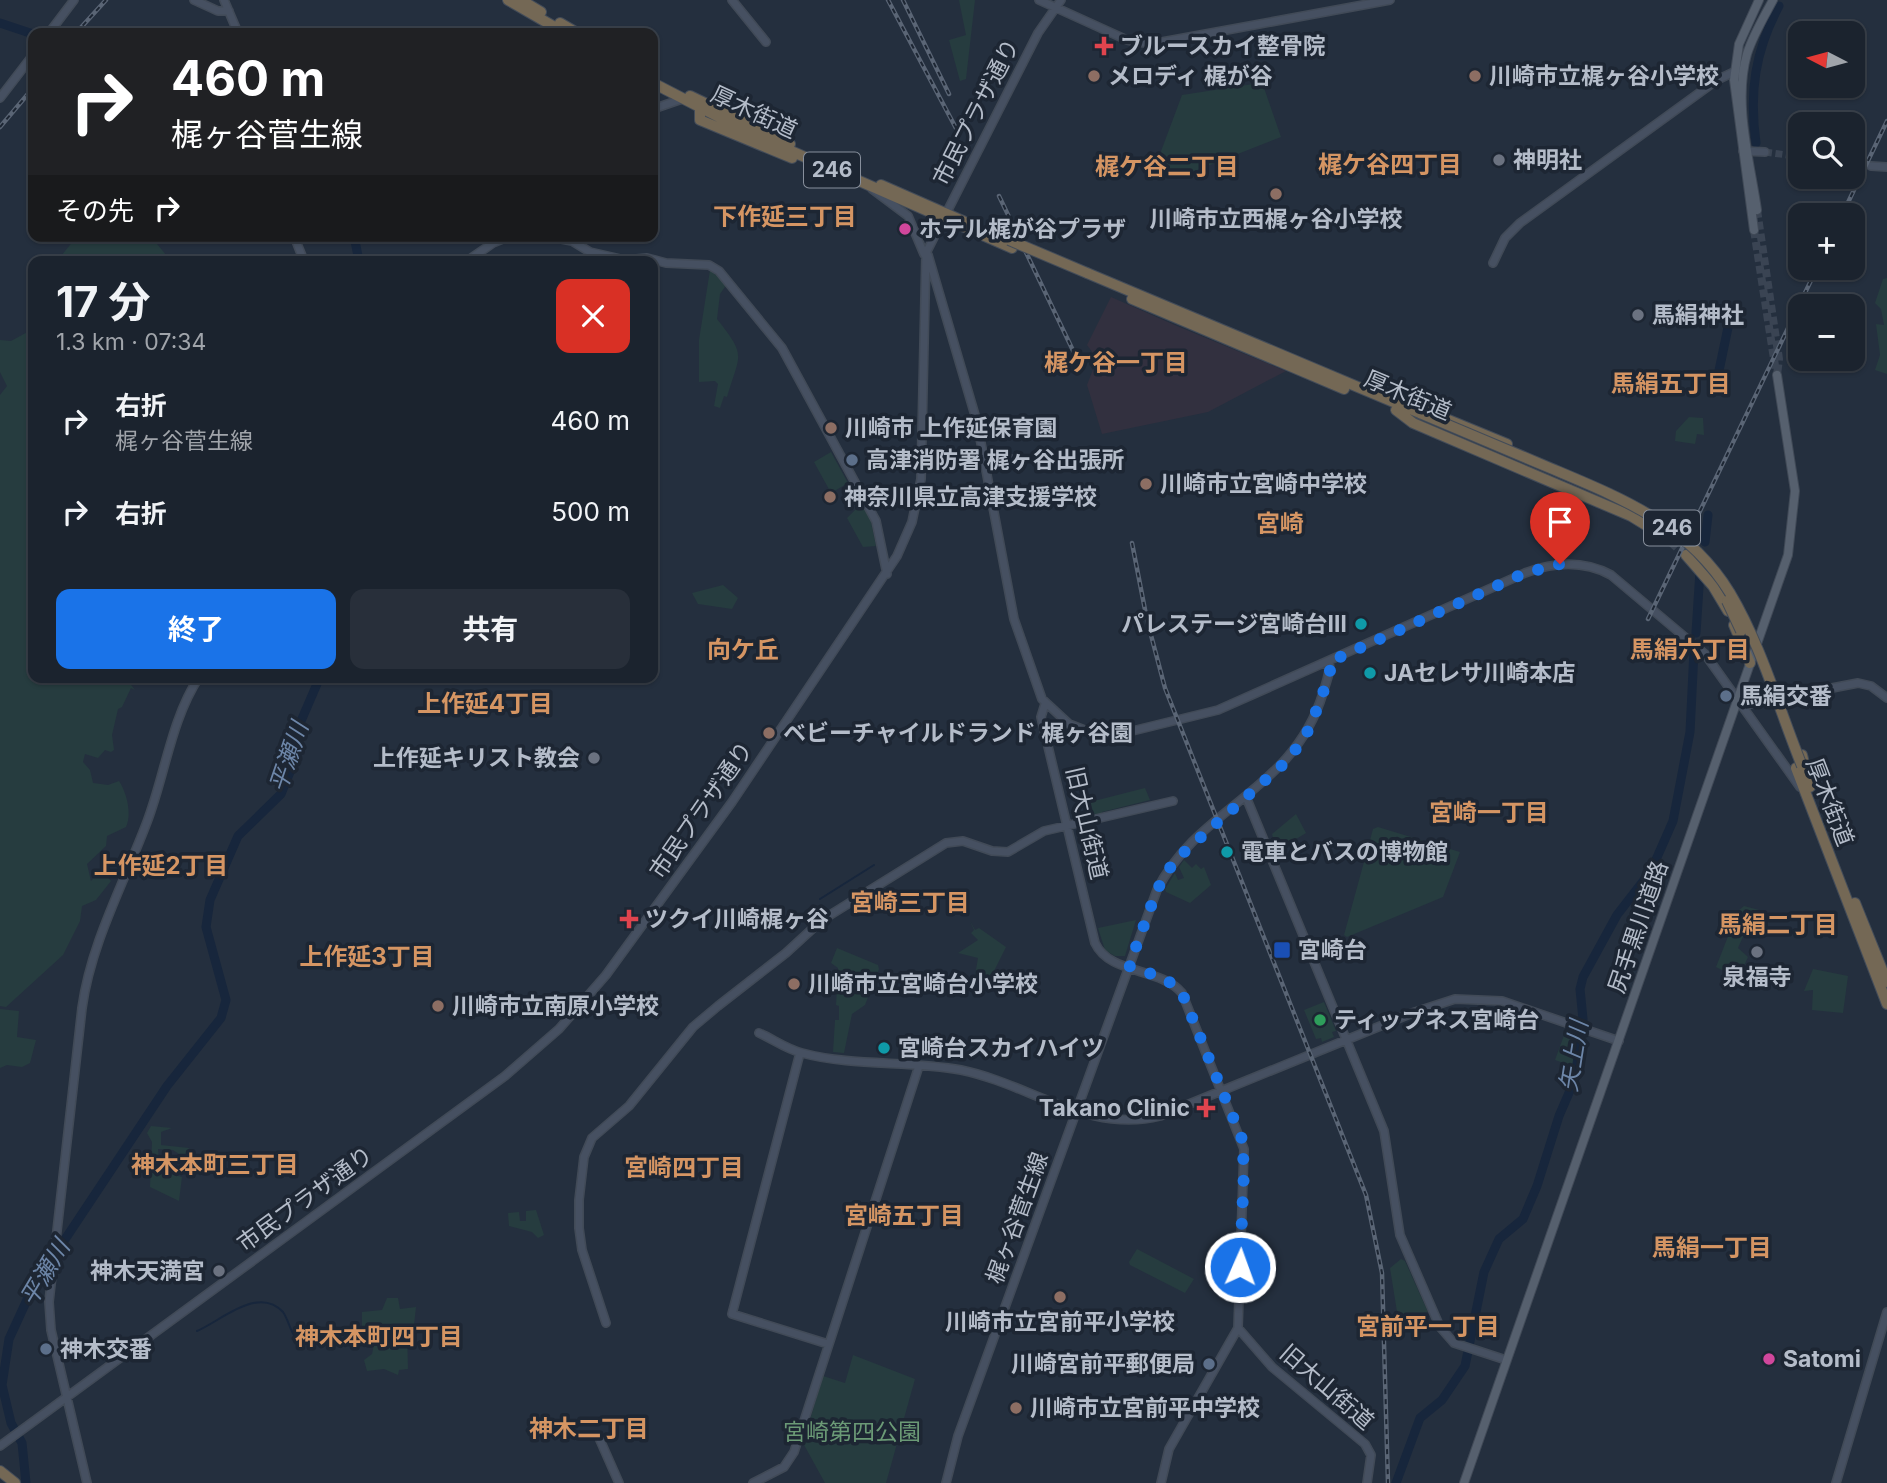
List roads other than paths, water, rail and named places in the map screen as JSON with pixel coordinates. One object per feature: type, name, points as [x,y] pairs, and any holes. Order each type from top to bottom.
[{"type":"highway","points":[[508,0],[556,28]]},
{"type":"highway","points":[[521,0],[569,28]]},
{"type":"highway","name":"厚木街道","points":[[658,79],[700,108],[700,120],[756,146],[814,162],[1397,407],[1621,505],[1641,515],[1682,545],[1712,577],[1728,603],[1797,771],[1811,796],[1885,981],[1887,1004]]},
{"type":"highway","name":"厚木街道","points":[[658,85],[944,217]]},
{"type":"highway","points":[[1397,407],[1419,407],[1507,444]]},
{"type":"highway","points":[[1397,407],[1413,423],[1631,516],[1670,540]]},
{"type":"highway","points":[[1686,555],[1713,586],[1728,611],[1750,663]]},
{"type":"highway","points":[[1782,703],[1808,769],[1811,796]]},
{"type":"highway","name":"厚木街道","points":[[1797,771],[1811,796]]},
{"type":"highway","points":[[0,1471],[15,1483]]},
{"type":"main road","points":[[1754,230],[1739,69],[1741,36],[1759,0]]},
{"type":"main road","points":[[1739,69],[1773,0]]},
{"type":"main road","points":[[1746,151],[1757,210]]},
{"type":"main road","name":"尻手黒川道路","points":[[1464,1483],[1788,555],[1795,513],[1793,470],[1777,374]]},
{"type":"street","points":[[53,28],[74,0]]},
{"type":"street","points":[[194,0],[218,11],[229,11]]},
{"type":"street","points":[[224,0],[236,28]]},
{"type":"street","points":[[732,0],[766,42]]},
{"type":"street","points":[[1038,0],[1058,3],[1127,40],[1151,44],[1390,0]]},
{"type":"street","name":"市民プラザ通り","points":[[924,258],[1038,33],[1058,3]]},
{"type":"street","points":[[0,98],[28,62]]},
{"type":"street","points":[[1493,263],[1505,238],[1520,223],[1739,69]]},
{"type":"street","points":[[658,107],[685,97]]},
{"type":"street","points":[[1746,151],[1765,152]]},
{"type":"street","points":[[1871,166],[1887,167]]},
{"type":"street","name":"市民プラザ通り","points":[[0,1446],[505,1076],[559,1029],[594,990],[721,818],[887,574],[912,522],[920,479],[924,258],[917,230],[908,216],[871,188]]},
{"type":"street","points":[[474,256],[495,242]]},
{"type":"street","points":[[574,242],[590,253],[605,256]]},
{"type":"street","points":[[929,244],[929,263],[940,294]]},
{"type":"street","points":[[658,261],[709,265],[719,271],[788,358],[876,521],[887,574]]},
{"type":"street","points":[[924,290],[940,294]]},
{"type":"street","name":"旧大山街道","points":[[940,294],[975,413],[1014,619],[1045,704],[1041,714],[1095,943],[1106,957],[1166,979],[1182,993],[1244,1149],[1238,1328],[1169,1449],[1161,1483]]},
{"type":"street","points":[[984,456],[1018,460]]},
{"type":"street","points":[[1045,704],[1069,724],[1092,733],[1125,734],[1218,710],[1525,573],[1549,565],[1572,564],[1599,569],[1626,586],[1699,647],[1797,771]]},
{"type":"street","name":"梶ヶ谷菅生線","points":[[946,1483],[967,1412],[1157,890],[1174,861],[1288,760],[1306,735],[1324,692],[1330,671],[1329,662]]},
{"type":"street","points":[[87,1483],[51,1330],[51,1275],[73,1070],[90,967],[148,822],[182,711],[196,683]]},
{"type":"street","points":[[1744,705],[1858,683],[1871,686],[1887,698]]},
{"type":"street","points":[[1044,726],[1055,713]]},
{"type":"street","points":[[1246,797],[1387,1142],[1400,1235],[1407,1254],[1444,1334],[1468,1349],[1506,1360]]},
{"type":"street","points":[[606,1323],[580,1242],[579,1200],[586,1148],[592,1138],[629,1106],[693,1027],[786,953],[822,920],[939,847],[963,841],[992,852],[1008,852],[1044,831],[1173,801]]},
{"type":"street","points":[[758,1033],[800,1053],[962,1070],[1110,1120],[1143,1120],[1433,1006],[1473,998],[1502,1001],[1619,1041]]},
{"type":"street","points":[[800,1053],[732,1314],[828,1344]]},
{"type":"street","points":[[753,1483],[777,1472],[790,1459],[919,1066]]},
{"type":"street","points":[[1836,1483],[1887,1312]]},
{"type":"street","name":"旧大山街道","points":[[1238,1328],[1272,1367],[1365,1444],[1371,1455],[1367,1483]]},
{"type":"street","points":[[600,1440],[619,1483]]},
{"type":"waterway","name":"矢上川","points":[[1756,143],[1753,106],[1756,72],[1764,39],[1779,6]]},
{"type":"waterway","name":"平瀬川","points":[[0,23],[28,32]]},
{"type":"waterway","name":"平瀬川","points":[[355,242],[358,256]]},
{"type":"waterway","name":"矢上川","points":[[1716,385],[1730,318]]},
{"type":"waterway","name":"矢上川","points":[[1705,542],[1708,515]]},
{"type":"waterway","name":"矢上川","points":[[1696,633],[1700,571]]},
{"type":"waterway","name":"矢上川","points":[[1396,1483],[1420,1418],[1442,1400],[1465,1366],[1484,1272],[1499,1239],[1523,1219],[1537,1186],[1559,1116],[1575,1079],[1583,1019],[1580,989],[1583,977],[1617,915],[1651,871],[1673,821],[1690,732],[1694,651]]},
{"type":"waterway","points":[[26,1483],[22,1443],[11,1423],[2,1385],[9,1339],[32,1289],[167,1086],[221,1018],[226,1000],[206,927],[210,900],[238,836],[281,794],[290,772],[298,728],[317,683]]},
{"type":"waterway","points":[[820,899],[874,865]]},
{"type":"waterway","points":[[197,1331],[240,1308],[262,1302],[283,1312],[295,1337]]},
{"type":"tunnel","points":[[1765,152],[1788,155]]},
{"type":"tunnel","points":[[1865,165],[1871,166]]},
{"type":"tunnel","points":[[1757,210],[1779,359],[1777,375]]},
{"type":"tunnel","points":[[1754,230],[1776,372]]},
{"type":"tunnel","points":[[1670,540],[1686,555]]},
{"type":"railway","points":[[81,28],[106,0]]},
{"type":"railway","points":[[888,0],[958,132]]},
{"type":"railway","points":[[903,0],[949,94]]},
{"type":"railway","points":[[0,127],[28,94]]},
{"type":"railway","points":[[1848,203],[1887,121]]},
{"type":"railway","points":[[999,196],[1079,363]]},
{"type":"railway","points":[[1648,619],[1811,280]]},
{"type":"railway","points":[[1132,543],[1147,620],[1165,688],[1366,1195],[1382,1273],[1388,1483]]},
{"type":"place","name":"ブルースカイ整骨院","points":[[1104,46]]},
{"type":"place","name":"メロディ 梶が谷","points":[[1094,76]]},
{"type":"place","name":"川崎市立梶ヶ谷小学校","points":[[1475,76]]},
{"type":"place","name":"神明社","points":[[1499,160]]},
{"type":"place","name":"川崎市立西梶ヶ谷小学校","points":[[1276,194]]},
{"type":"place","name":"ホテル梶が谷プラザ","points":[[905,229]]},
{"type":"place","name":"馬絹神社","points":[[1638,315]]},
{"type":"place","name":"川崎市 上作延保育園","points":[[831,428]]},
{"type":"place","name":"高津消防署 梶ヶ谷出張所","points":[[852,460]]},
{"type":"place","name":"川崎市立宮崎中学校","points":[[1146,484]]},
{"type":"place","name":"神奈川県立高津支援学校","points":[[830,497]]},
{"type":"place","name":"パレステージ宮崎台Ⅲ","points":[[1361,624]]},
{"type":"place","name":"JAセレサ川崎本店","points":[[1370,673]]},
{"type":"place","name":"馬絹交番","points":[[1726,696]]},
{"type":"place","name":"ベビーチャイルドランド 梶ヶ谷園","points":[[769,733]]},
{"type":"place","name":"上作延キリスト教会","points":[[594,758]]},
{"type":"place","name":"電車とバスの博物館","points":[[1227,852]]},
{"type":"place","name":"ツクイ川崎梶ヶ谷","points":[[629,919]]},
{"type":"place","name":"宮崎台","points":[[1282,950]]},
{"type":"place","name":"泉福寺","points":[[1757,952]]},
{"type":"place","name":"川崎市立宮崎台小学校","points":[[794,984]]},
{"type":"place","name":"川崎市立南原小学校","points":[[438,1006]]},
{"type":"place","name":"ティップネス宮崎台","points":[[1320,1020]]},
{"type":"place","name":"宮崎台スカイハイツ","points":[[884,1048]]},
{"type":"place","name":"Takano Clinic","points":[[1206,1108]]},
{"type":"place","name":"神木天満宮","points":[[219,1271]]},
{"type":"place","name":"川崎市立宮前平小学校","points":[[1060,1297]]},
{"type":"place","name":"神木交番","points":[[46,1349]]},
{"type":"place","name":"Satomi","points":[[1769,1359]]},
{"type":"place","name":"川崎宮前平郵便局","points":[[1209,1364]]},
{"type":"place","name":"川崎市立宮前平中学校","points":[[1016,1408]]},
{"type":"district","name":"梶ケ谷四丁目","points":[[1390,165]]},
{"type":"district","name":"梶ケ谷二丁目","points":[[1167,167]]},
{"type":"district","name":"下作延三丁目","points":[[785,217]]},
{"type":"district","name":"梶ケ谷一丁目","points":[[1116,363]]},
{"type":"district","name":"馬絹五丁目","points":[[1671,384]]},
{"type":"district","name":"宮崎","points":[[1280,524]]},
{"type":"district","name":"向ケ丘","points":[[743,650]]},
{"type":"district","name":"馬絹六丁目","points":[[1690,650]]},
{"type":"district","name":"上作延4丁目","points":[[485,704]]},
{"type":"district","name":"宮崎一丁目","points":[[1489,813]]},
{"type":"district","name":"上作延2丁目","points":[[161,866]]},
{"type":"district","name":"宮崎三丁目","points":[[910,903]]},
{"type":"district","name":"馬絹二丁目","points":[[1778,925]]},
{"type":"district","name":"上作延3丁目","points":[[367,957]]},
{"type":"district","name":"神木本町三丁目","points":[[215,1165]]},
{"type":"district","name":"宮崎四丁目","points":[[684,1168]]},
{"type":"district","name":"宮崎五丁目","points":[[904,1216]]},
{"type":"district","name":"馬絹一丁目","points":[[1712,1248]]},
{"type":"district","name":"宮前平一丁目","points":[[1428,1327]]},
{"type":"district","name":"神木本町四丁目","points":[[379,1337]]},
{"type":"district","name":"神木二丁目","points":[[589,1429]]},
{"type":"park label","name":"宮崎第四公園","points":[[852,1432]]}]
